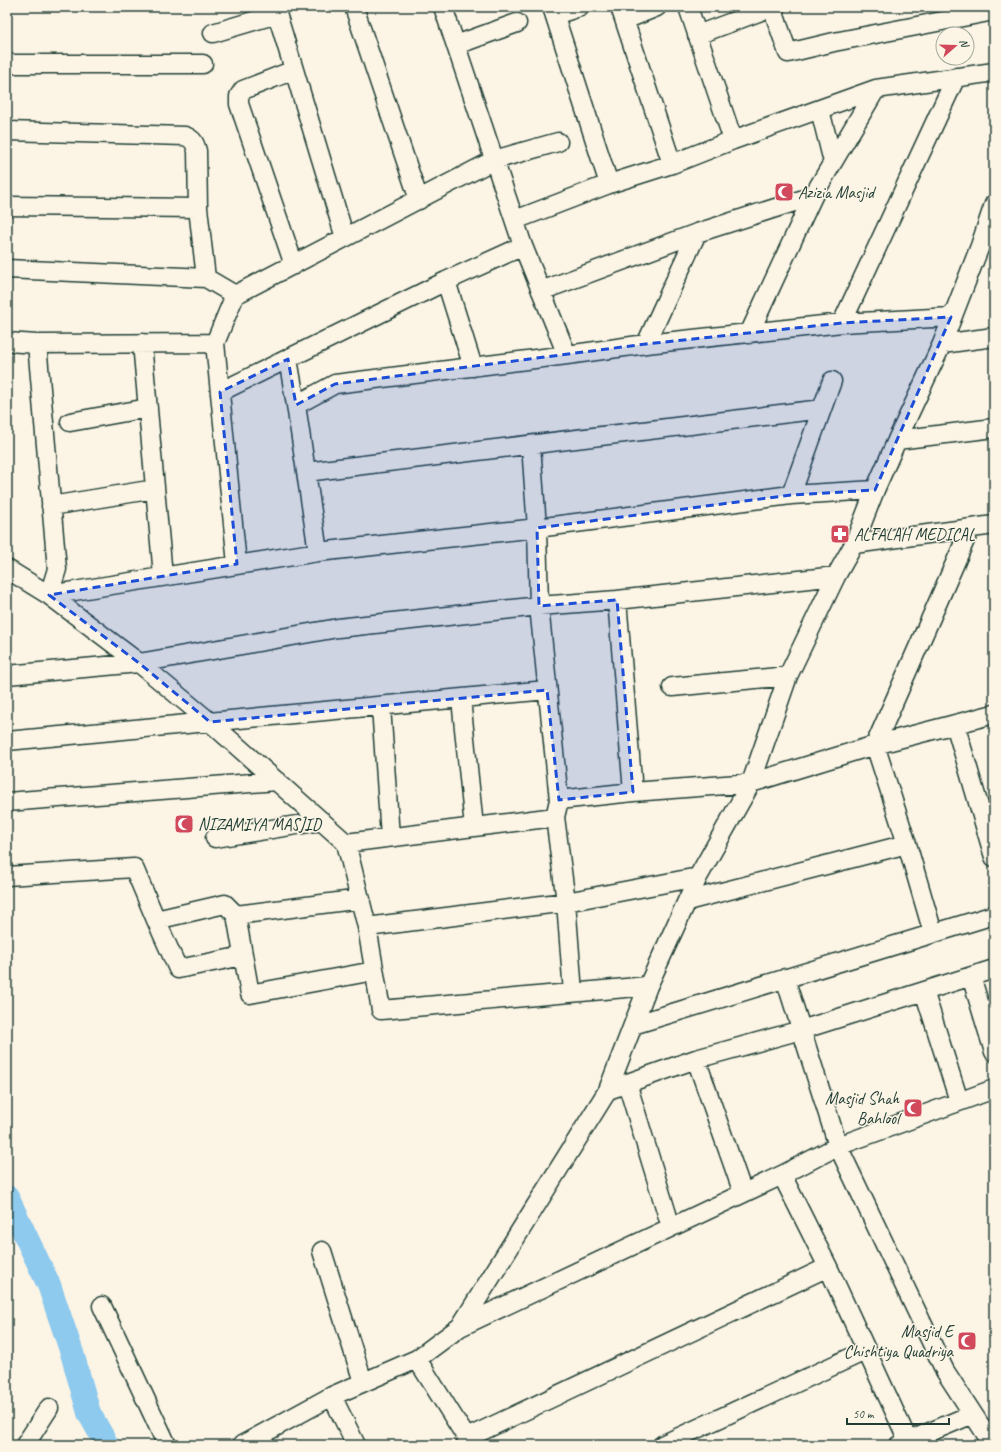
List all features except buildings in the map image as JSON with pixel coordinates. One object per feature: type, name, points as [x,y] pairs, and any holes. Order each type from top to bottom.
[{"type":"street","points":[[354,7],[419,200]]},
{"type":"street","points":[[443,7],[523,246],[567,355]]},
{"type":"street","points":[[580,7],[554,11],[609,184]]},
{"type":"street","points":[[657,7],[622,14],[672,164]]},
{"type":"street","points":[[688,7],[733,140]]},
{"type":"street","points":[[697,35],[772,7],[788,53],[834,42],[994,11]]},
{"type":"street","points":[[214,33],[276,10],[345,238]]},
{"type":"street","points":[[456,45],[517,23]]},
{"type":"street","points":[[7,64],[203,64]]},
{"type":"street","points":[[294,70],[250,87],[244,90],[239,96],[239,104],[294,265]]},
{"type":"street","points":[[515,220],[609,184],[672,164],[733,140],[876,89],[994,72]]},
{"type":"street","points":[[842,323],[956,77]]},
{"type":"street","points":[[749,334],[813,196],[876,89]]},
{"type":"street","points":[[820,110],[833,162]]},
{"type":"street","points":[[7,131],[185,136],[191,138],[196,144],[197,151],[198,208],[206,278]]},
{"type":"street","points":[[237,564],[215,343],[235,295],[494,160],[558,142]]},
{"type":"street","points":[[541,291],[697,233],[813,196]]},
{"type":"street","points":[[460,1327],[608,1090],[648,986],[698,877],[751,783],[788,676],[836,576],[854,544],[897,440],[942,344],[951,317],[987,245],[994,205]]},
{"type":"street","points":[[7,206],[198,208]]},
{"type":"street","points":[[646,344],[697,233]]},
{"type":"street","points":[[220,392],[523,246]]},
{"type":"street","points":[[7,269],[206,278],[235,295]]},
{"type":"street","points":[[446,282],[473,367]]},
{"type":"street","points":[[296,405],[336,384],[646,344],[842,323],[951,317]]},
{"type":"street","points":[[942,344],[994,337]]},
{"type":"street","points":[[7,342],[37,344],[215,343]]},
{"type":"street","points":[[142,343],[163,576]]},
{"type":"street","points":[[37,344],[57,569],[49,595]]},
{"type":"street","points":[[288,359],[318,552]]},
{"type":"street","points":[[791,495],[832,381]]},
{"type":"street","points":[[70,422],[148,408]]},
{"type":"street","points":[[306,472],[822,409]]},
{"type":"street","points":[[897,440],[994,428]]},
{"type":"street","points":[[531,445],[537,528],[539,606],[559,800],[555,817],[566,902],[574,993]]},
{"type":"street","points":[[52,506],[155,489]]},
{"type":"street","points":[[49,595],[318,552],[537,528],[791,495],[876,490]]},
{"type":"street","points":[[854,544],[994,526]]},
{"type":"street","points":[[933,933],[907,844],[875,745],[970,529]]},
{"type":"street","points":[[7,569],[49,595],[139,663],[210,722],[346,842],[368,927],[374,972],[382,1010],[648,986]]},
{"type":"street","points":[[7,675],[139,663],[338,628],[836,576]]},
{"type":"street","points":[[617,600],[633,792]]},
{"type":"street","points":[[672,687],[788,676]]},
{"type":"street","points":[[7,741],[547,690]]},
{"type":"street","points":[[461,699],[474,827]]},
{"type":"street","points":[[381,706],[390,837]]},
{"type":"street","points":[[559,800],[633,792],[751,783],[875,745],[955,724],[991,710]]},
{"type":"street","points":[[955,724],[990,827],[994,857]]},
{"type":"street","points":[[7,802],[277,781]]},
{"type":"street","points":[[346,842],[555,817]]},
{"type":"street","points":[[214,838],[322,821]]},
{"type":"street","points":[[687,901],[907,844]]},
{"type":"street","points":[[7,876],[134,868],[178,969],[243,956]]},
{"type":"street","points":[[368,927],[566,902],[698,877]]},
{"type":"street","points":[[236,915],[361,899]]},
{"type":"street","points":[[156,920],[225,904],[236,915],[250,994],[374,972]]},
{"type":"street","points":[[633,1025],[994,915]]},
{"type":"street","points":[[608,1090],[696,1059],[801,1030],[994,969]]},
{"type":"street","points":[[971,976],[994,1052]]},
{"type":"street","points":[[785,978],[838,1146],[945,1371],[993,1445]]},
{"type":"street","points":[[924,991],[959,1101]]},
{"type":"street","points":[[696,1059],[743,1193]]},
{"type":"street","points":[[627,1083],[671,1227]]},
{"type":"street","points":[[250,1443],[332,1396],[417,1359],[460,1327],[782,1175],[838,1146],[994,1089]]},
{"type":"street","points":[[782,1175],[867,1350],[906,1444],[973,1414]]},
{"type":"street","points":[[322,1251],[363,1382]]},
{"type":"street","points":[[417,1359],[469,1441],[828,1267]]},
{"type":"street","points":[[102,1306],[167,1445]]},
{"type":"street","points":[[662,1445],[867,1350]]},
{"type":"street","points":[[332,1396],[356,1445]]},
{"type":"street","points":[[25,1445],[49,1408]]},
{"type":"highlighted area","points":[[951,317],[875,490],[791,495],[537,528],[539,606],[617,600],[633,792],[559,800],[547,690],[210,722],[139,663],[49,595],[237,564],[220,392],[288,359],[296,405],[335,384],[646,344],[842,323]]},
{"type":"waterway","points":[[7,1197],[49,1285],[72,1353],[89,1413],[107,1445]]},
{"type":"place","name":"Azizia Masjid","points":[[784,192]]},
{"type":"place","name":"ALFALAH MEDICAL","points":[[840,534]]},
{"type":"place","name":"NIZAMIYA MASJID","points":[[184,824]]},
{"type":"place","name":"Masjid Shah Bahlool","points":[[913,1108]]},
{"type":"place","name":"Masjid E Chishtiya Quadriya","points":[[967,1341]]}]
